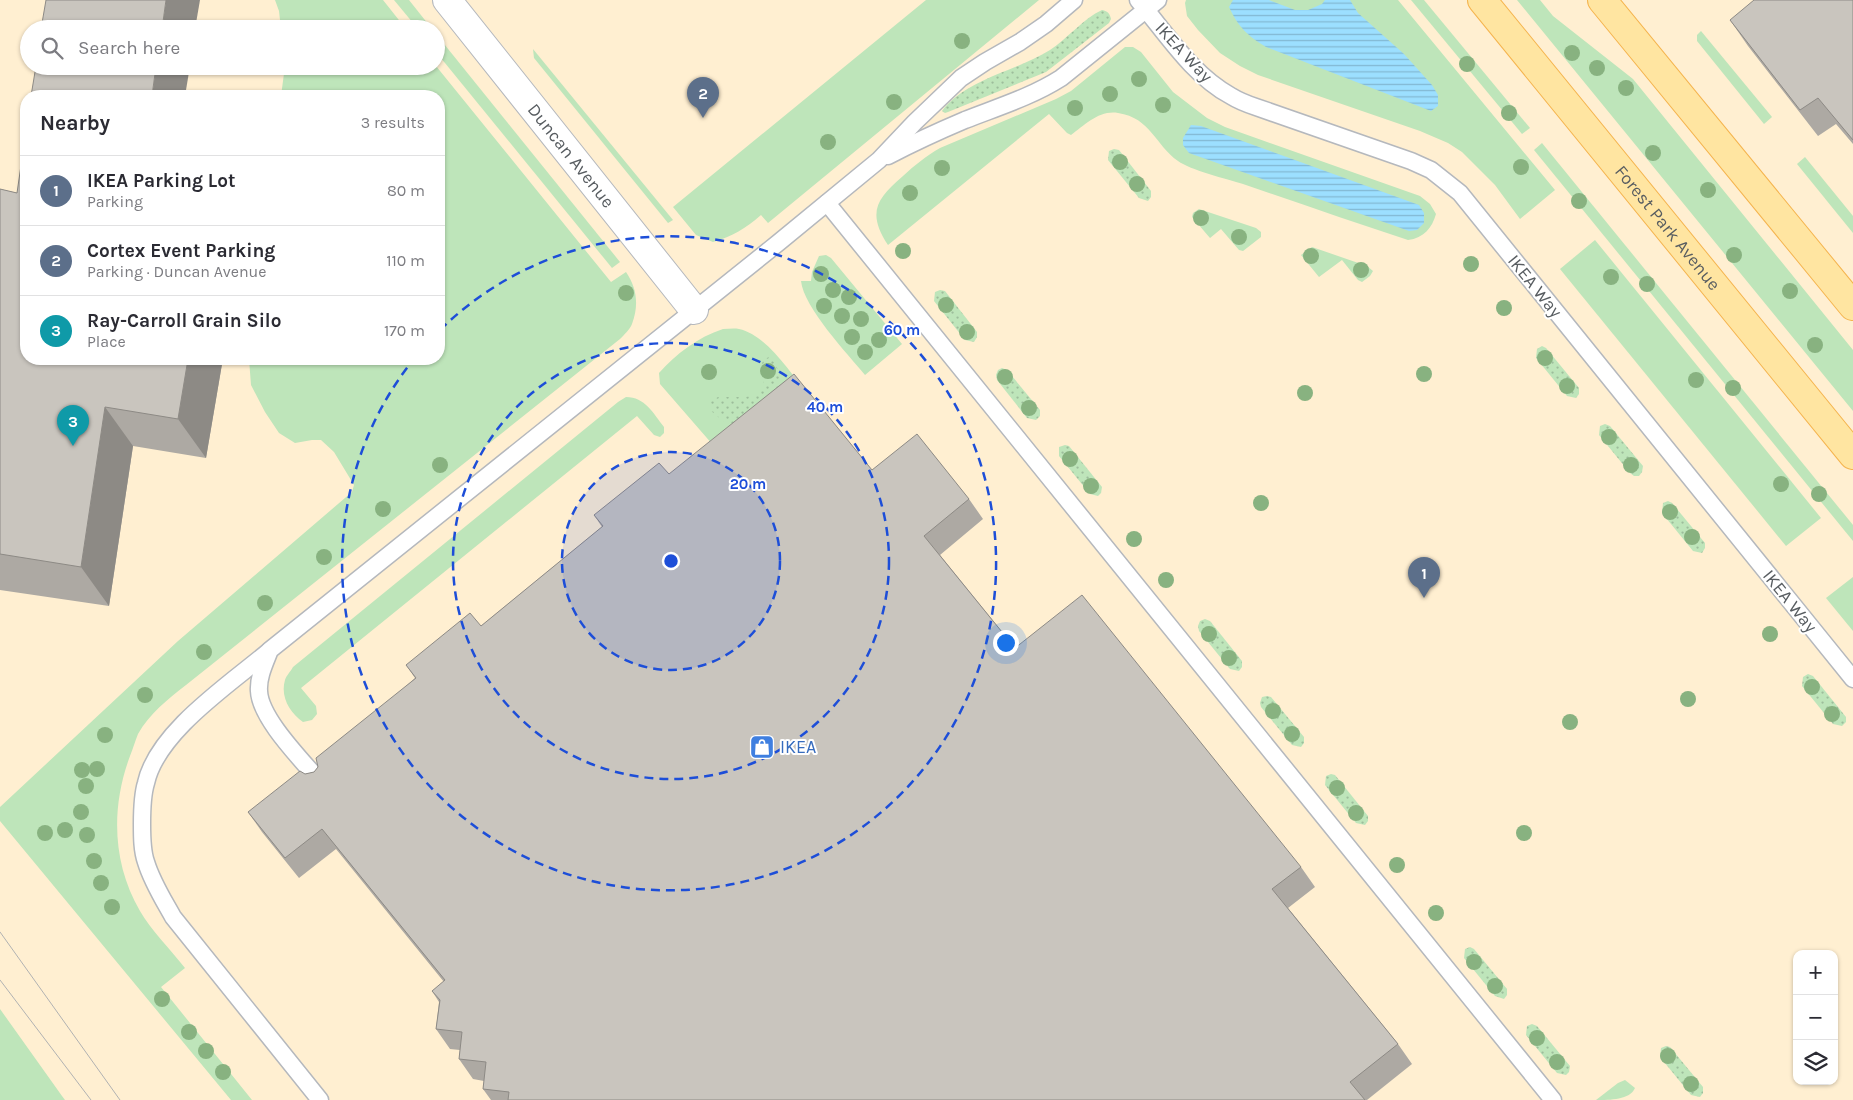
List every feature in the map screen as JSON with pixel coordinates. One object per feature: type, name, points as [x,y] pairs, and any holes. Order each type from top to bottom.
[{"type":"main road","name":"Forest Park Avenue","points":[[1482,0],[1853,455]]},
{"type":"main road","points":[[1602,0],[1853,306]]},
{"type":"street","name":"Duncan Avenue","points":[[447,0],[694,310]]},
{"type":"lane","points":[[320,1100],[173,917],[155,885],[145,861],[142,841],[142,810],[146,781],[155,761],[167,742],[188,718],[270,650],[879,160],[961,78],[1020,42],[1046,24],[1074,0]]},
{"type":"lane","points":[[879,160],[938,132],[1046,87],[1061,78],[1147,3]]},
{"type":"lane","name":"IKEA Way","points":[[1147,3],[1186,58],[1203,75],[1230,96],[1256,107],[1410,161],[1431,170],[1460,193],[1853,679]]},
{"type":"lane","points":[[827,203],[1553,1100]]},
{"type":"lane","points":[[270,650],[261,674],[259,692],[263,708],[273,725],[322,784]]},
{"type":"shaded area","points":[[0,0],[1853,0],[1853,1100],[0,1100]]},
{"type":"green space","points":[[275,0],[383,0],[399,20],[280,20]]},
{"type":"green space","points":[[394,0],[409,0],[425,20],[411,20]]},
{"type":"green space","points":[[926,0],[1039,0],[768,223],[761,215],[738,232],[713,242],[696,235],[673,207]]},
{"type":"green space","points":[[1186,0],[1398,0],[1555,190],[1520,219],[1495,185],[1462,152],[1448,143],[1420,131],[1258,75],[1220,53],[1187,16]]},
{"type":"green space","points":[[1411,0],[1424,0],[1530,128],[1522,134]]},
{"type":"green space","points":[[1517,0],[1540,0],[1553,16],[1633,79],[1853,350],[1853,411]]},
{"type":"green space","points":[[1102,10],[1109,14],[1111,19],[1109,23],[1046,72],[948,112],[942,111],[952,100],[978,83],[1050,50],[1089,18]]},
{"type":"green space","points":[[1701,31],[1772,117],[1764,124],[1697,41],[1697,35]]},
{"type":"green space","points":[[445,45],[620,262],[612,268],[445,63]]},
{"type":"green space","points":[[1125,47],[1133,47],[1141,52],[1173,92],[1207,118],[1225,127],[1420,196],[1430,204],[1436,214],[1432,224],[1423,235],[1408,240],[1191,168],[1170,155],[1145,126],[1129,116],[1111,113],[1098,116],[1071,135],[1049,114],[888,245],[878,224],[876,215],[878,207],[886,192],[916,164],[940,148],[1071,91]]},
{"type":"green space","points":[[533,49],[673,220],[668,223],[534,58]]},
{"type":"green space","points":[[284,75],[443,75],[611,282],[626,272],[635,290],[636,310],[632,324],[620,339],[172,696],[153,713],[138,734],[124,775],[117,815],[117,835],[124,874],[140,911],[155,933],[185,968],[161,987],[252,1100],[231,1100],[0,821],[0,807],[178,641],[352,492],[354,485],[334,452],[321,440],[295,443],[279,433],[265,412],[251,385],[249,365],[445,365],[445,90],[282,90]]},
{"type":"green space","points":[[1542,143],[1853,525],[1853,541],[1534,150]]},
{"type":"green space","points":[[1119,150],[1151,191],[1151,197],[1148,201],[1139,198],[1108,160],[1109,151]]},
{"type":"green space","points":[[1805,157],[1853,216],[1853,233],[1797,164]]},
{"type":"green space","points":[[1199,209],[1256,228],[1261,232],[1261,237],[1243,251],[1239,250],[1221,229],[1210,238],[1192,217],[1193,213]]},
{"type":"green space","points":[[1595,240],[1821,518],[1786,546],[1560,269]]},
{"type":"green space","points":[[1312,247],[1367,266],[1373,271],[1362,282],[1358,280],[1342,260],[1319,277],[1301,255]]},
{"type":"green space","points":[[826,255],[831,258],[902,344],[865,375],[827,330],[804,292],[801,281],[811,281],[812,272],[819,256]]},
{"type":"green space","points":[[945,291],[977,332],[974,342],[965,340],[934,301],[935,292]]},
{"type":"green space","points":[[723,329],[739,329],[759,339],[777,356],[808,394],[726,460],[660,384],[659,373],[688,347]]},
{"type":"green space","points":[[1542,346],[1546,348],[1579,388],[1579,394],[1576,398],[1567,396],[1536,358],[1537,349]]},
{"type":"green space","points":[[769,357],[775,363],[781,377],[777,392],[738,427],[723,421],[710,410],[710,402],[718,397],[746,397],[756,394],[764,384],[762,365],[765,359]]},
{"type":"green space","points":[[1002,368],[1007,370],[1040,410],[1040,416],[1036,420],[1027,418],[997,380],[998,370]]},
{"type":"green space","points":[[626,397],[638,400],[652,411],[664,427],[664,433],[660,437],[654,435],[637,416],[301,688],[316,706],[317,714],[312,720],[303,722],[294,714],[287,704],[284,692],[286,678],[293,667]]},
{"type":"green space","points":[[1605,424],[1610,426],[1643,466],[1639,476],[1634,476],[1630,473],[1599,435],[1600,426]]},
{"type":"green space","points":[[1069,446],[1102,487],[1101,493],[1098,496],[1090,494],[1059,456],[1059,447]]},
{"type":"green space","points":[[1668,501],[1672,503],[1705,543],[1702,553],[1693,551],[1662,513],[1663,503]]},
{"type":"green space","points":[[1853,577],[1853,631],[1826,598]]},
{"type":"green space","points":[[1205,619],[1210,621],[1242,661],[1242,667],[1239,671],[1230,669],[1199,631],[1200,621]]},
{"type":"green space","points":[[1808,674],[1813,676],[1846,717],[1846,722],[1842,726],[1833,724],[1802,686],[1803,677]]},
{"type":"green space","points":[[1262,697],[1271,697],[1304,737],[1304,743],[1301,747],[1292,745],[1261,707]]},
{"type":"green space","points":[[1335,775],[1368,816],[1368,821],[1365,825],[1356,823],[1325,785],[1326,776]]},
{"type":"green space","points":[[1470,947],[1474,949],[1507,989],[1507,995],[1504,999],[1495,996],[1464,958],[1465,949]]},
{"type":"green space","points":[[0,1009],[62,1096],[65,1100],[0,1100]]},
{"type":"green space","points":[[1532,1024],[1537,1026],[1570,1066],[1569,1072],[1566,1075],[1557,1073],[1526,1035],[1527,1026]]},
{"type":"green space","points":[[1670,1047],[1703,1087],[1703,1093],[1700,1097],[1691,1095],[1660,1057],[1661,1048]]},
{"type":"green space","points":[[1625,1080],[1635,1088],[1629,1095],[1607,1100],[1596,1100],[1618,1083]]},
{"type":"water","points":[[1233,0],[1269,0],[1295,10],[1308,10],[1322,4],[1325,0],[1350,0],[1358,13],[1404,54],[1432,85],[1438,95],[1438,106],[1431,111],[1266,47],[1240,26],[1229,7]]},
{"type":"water","points":[[1191,125],[1201,126],[1419,205],[1424,213],[1424,223],[1417,230],[1409,231],[1189,153],[1183,145],[1183,138]]},
{"type":"building","points":[[46,0],[166,0],[163,20],[43,20]]},
{"type":"building","points":[[1754,0],[1853,0],[1853,140],[1818,98],[1800,110],[1730,20]]},
{"type":"building","points":[[34,75],[155,75],[153,90],[32,90]]},
{"type":"building","points":[[20,172],[20,365],[187,365],[178,419],[105,407],[81,567],[0,554],[0,189],[17,193]]},
{"type":"building","name":"IKEA","points":[[794,374],[872,470],[917,434],[969,499],[924,536],[1015,648],[1082,595],[1301,867],[1272,889],[1398,1044],[1350,1082],[1365,1100],[508,1100],[509,1092],[483,1089],[486,1062],[459,1059],[462,1032],[436,1029],[440,1000],[432,991],[445,980],[322,829],[285,858],[248,812],[300,771],[305,774],[314,772],[318,767],[316,758],[416,678],[406,665],[470,613],[481,626],[603,526],[594,515],[659,463],[669,474]]},
{"type":"tram line","points":[[0,932],[120,1100]]},
{"type":"tram line","points":[[0,980],[91,1100]]},
{"type":"place","name":"Cortex Event Parking","points":[[703,118]]},
{"type":"place","name":"Ray-Carroll Grain Silo","points":[[73,446]]},
{"type":"place","name":"IKEA Parking Lot","points":[[1424,598]]},
{"type":"place","name":"IKEA","points":[[762,747]]}]
